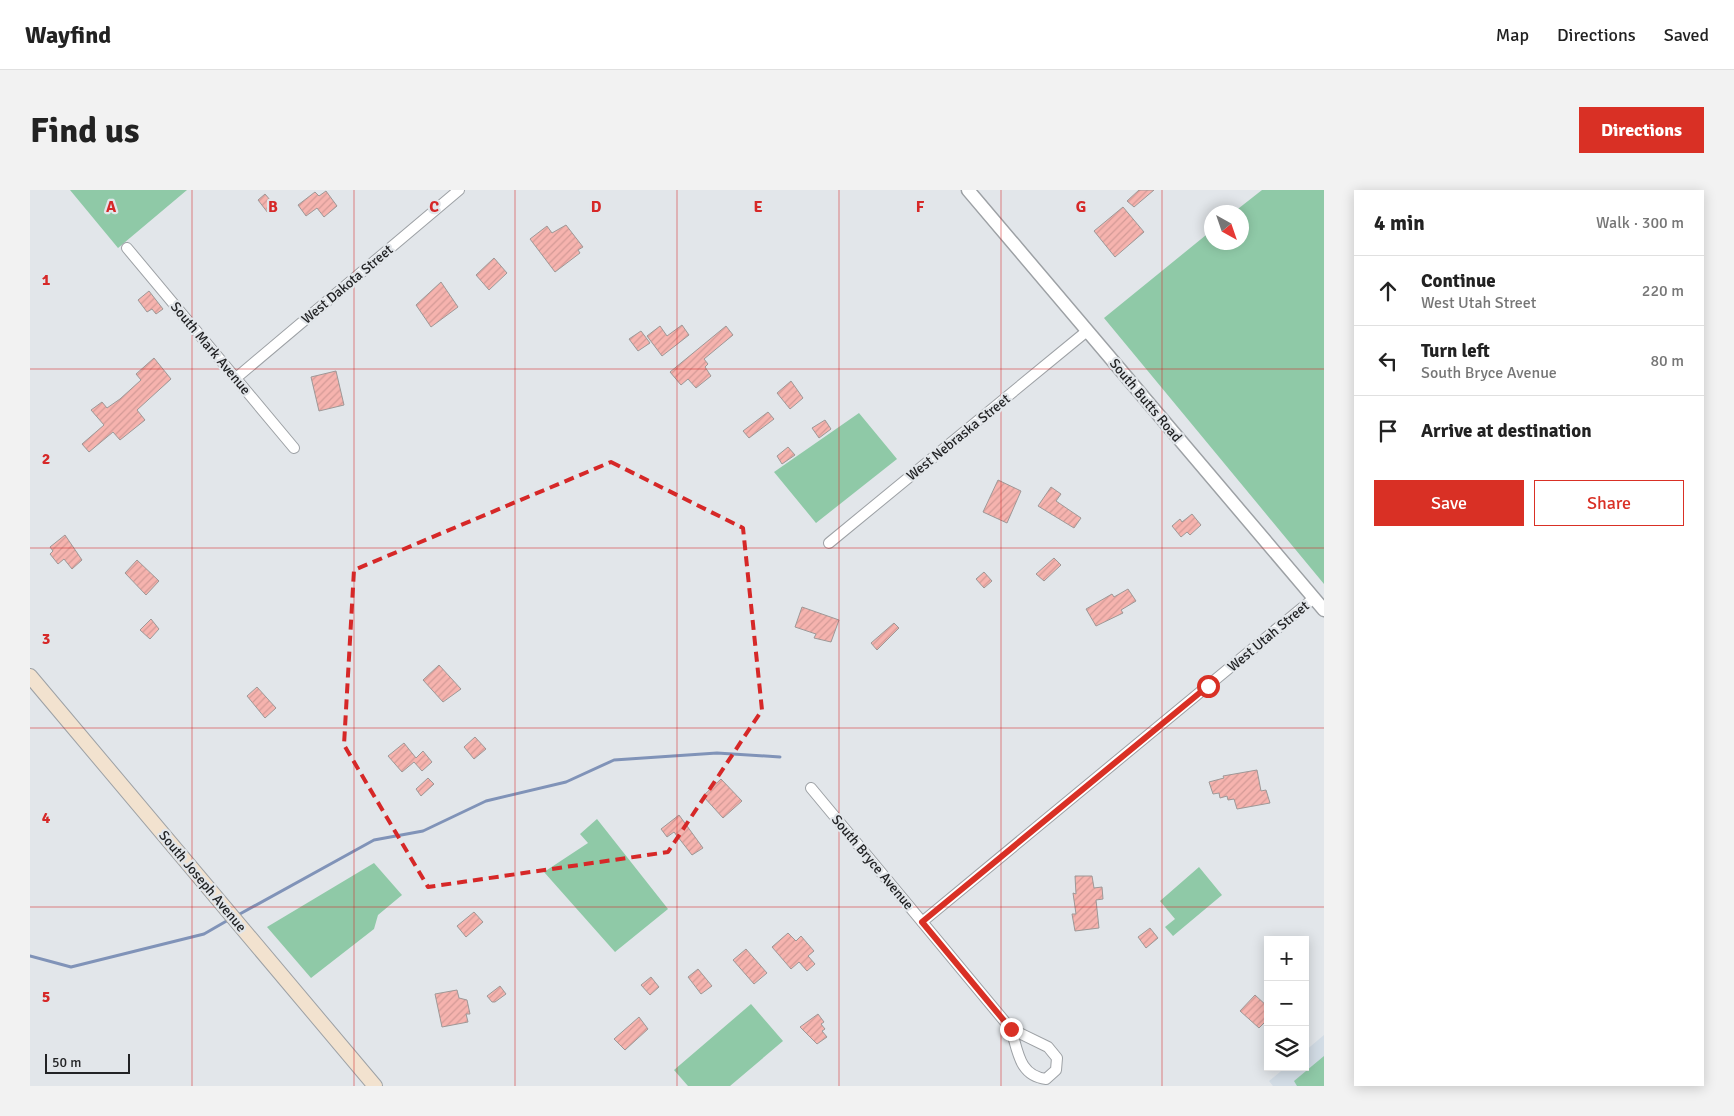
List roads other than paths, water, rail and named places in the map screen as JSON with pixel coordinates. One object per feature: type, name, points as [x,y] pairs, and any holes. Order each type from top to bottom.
[{"type":"main road","name":"South Joseph Avenue","points":[[30,676],[375,1086]]},
{"type":"street","name":"West Dakota Street","points":[[236,378],[459,190]]},
{"type":"street","name":"South Butts Road","points":[[968,190],[1324,610]]},
{"type":"street","name":"South Mark Avenue","points":[[127,248],[294,448]]},
{"type":"street","name":"West Nebraska Street","points":[[829,543],[1087,331]]},
{"type":"street","name":"West Utah Street","points":[[922,922],[1314,598]]},
{"type":"street","name":"South Bryce Avenue","points":[[811,788],[1011,1029],[1023,1068],[1034,1078],[1046,1079],[1056,1070],[1056,1058],[1048,1046],[1011,1029]]},
{"type":"waterway","points":[[238,915],[374,840],[423,831],[486,801],[566,782],[614,760],[717,753],[780,757]]},
{"type":"waterway","points":[[30,956],[71,967],[204,934],[230,919]]}]
